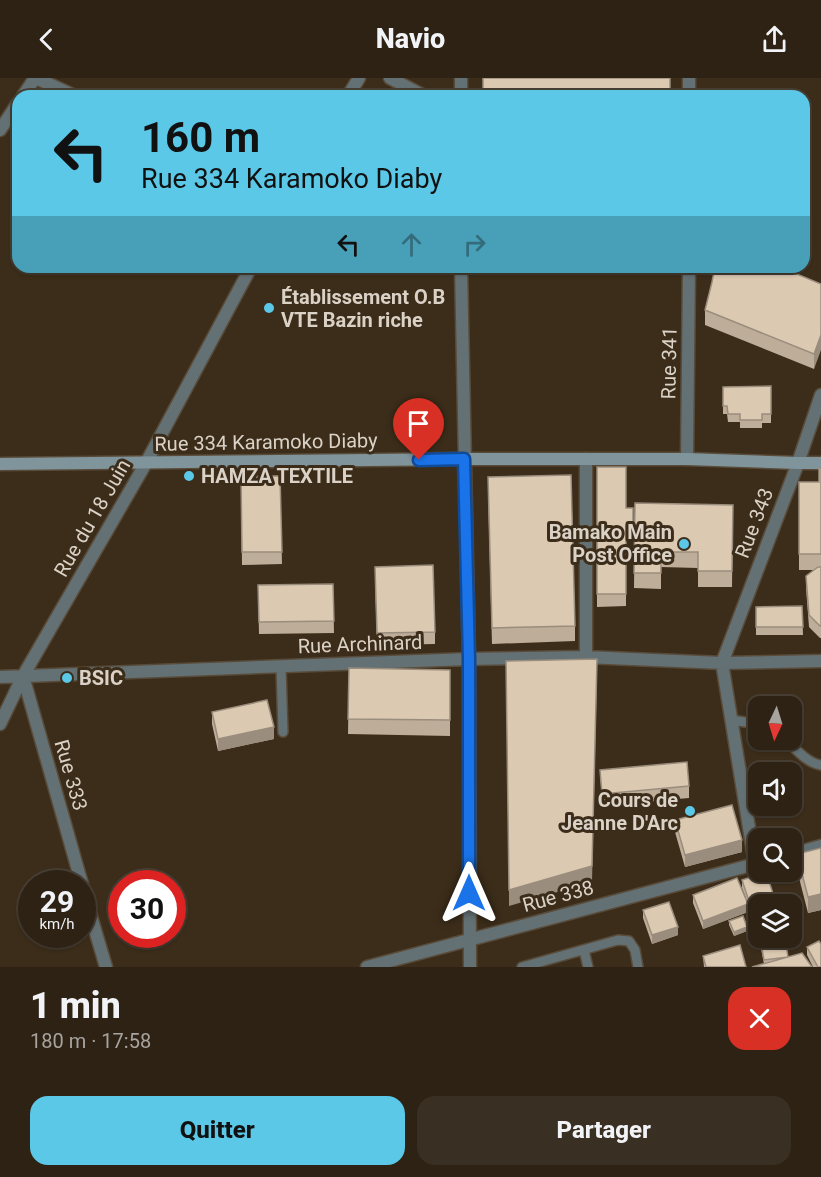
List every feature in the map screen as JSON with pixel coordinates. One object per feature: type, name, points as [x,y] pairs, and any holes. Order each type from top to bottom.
[{"type":"main road","name":"Rue 334 Karamoko Diaby","points":[[0,464],[464,459],[687,459],[821,463]]},
{"type":"street","points":[[35,78],[62,90]]},
{"type":"street","points":[[390,78],[413,90]]},
{"type":"street","points":[[0,130],[12,112]]},
{"type":"street","name":"Rue du 18 Juin","points":[[0,724],[23,676],[146,463],[248,273]]},
{"type":"street","points":[[459,273],[469,659],[470,967]]},
{"type":"street","name":"Rue 341","points":[[687,459],[689,273]]},
{"type":"street","name":"Rue 343","points":[[722,663],[798,463],[821,395]]},
{"type":"street","points":[[586,459],[586,657]]},
{"type":"street","name":"Rue Archinard","points":[[0,677],[469,659],[586,657],[722,663],[821,661]]},
{"type":"street","points":[[722,663],[750,828]]},
{"type":"street","name":"Rue 333","points":[[23,676],[78,870]]},
{"type":"street","points":[[802,851],[821,846]]},
{"type":"street","name":"Rue 338","points":[[367,967],[748,866]]},
{"type":"street","name":"Rue 333","points":[[96,933],[106,967]]},
{"type":"lane","points":[[281,667],[283,732]]},
{"type":"lane","points":[[731,720],[748,722]]},
{"type":"lane","points":[[798,750],[809,760],[821,765]]},
{"type":"lane","points":[[522,967],[550,963],[618,940],[629,941],[638,967]]},
{"type":"lane","points":[[584,950],[588,967]]},
{"type":"building","points":[[483,78],[670,78],[670,90],[483,90]]},
{"type":"building","points":[[714,273],[794,273],[821,284],[821,335],[814,354],[705,310]]},
{"type":"building","points":[[771,386],[771,414],[762,414],[762,420],[740,420],[740,414],[728,414],[727,406],[723,406],[723,387]]},
{"type":"building","points":[[597,467],[626,467],[626,508],[633,508],[633,525],[626,525],[626,594],[597,594]]},
{"type":"building","points":[[819,468],[821,468],[821,554],[799,554],[799,482],[819,482]]},
{"type":"building","points":[[571,475],[575,626],[492,628],[488,477]]},
{"type":"building","points":[[241,476],[280,476],[282,552],[242,552]]},
{"type":"building","name":"Bamako Main Post Office","points":[[635,503],[733,505],[732,571],[698,571],[698,552],[661,552],[661,573],[634,573]]},
{"type":"building","points":[[433,565],[435,632],[377,633],[375,567]]},
{"type":"building","points":[[821,567],[821,626],[809,615],[806,576]]},
{"type":"building","points":[[333,584],[334,621],[259,622],[258,585]]},
{"type":"building","points":[[802,606],[803,627],[756,627],[756,607]]},
{"type":"building","points":[[597,659],[592,866],[509,890],[506,661]]},
{"type":"building","points":[[349,668],[450,670],[450,720],[348,719]]},
{"type":"building","points":[[267,700],[274,727],[218,739],[212,712]]},
{"type":"building","points":[[687,762],[689,786],[602,794],[600,770]]},
{"type":"building","points":[[732,805],[742,840],[685,855],[675,820]]},
{"type":"building","points":[[821,848],[821,894],[808,897],[802,874],[802,853]]},
{"type":"building","points":[[737,878],[748,904],[703,921],[693,895]]},
{"type":"building","points":[[748,878],[748,882],[769,882],[773,894],[748,894],[748,898],[742,880]]},
{"type":"building","points":[[669,902],[678,927],[652,935],[643,910]]},
{"type":"building","points":[[743,916],[747,927],[734,932],[729,921]]},
{"type":"building","points":[[819,941],[821,967],[818,967],[807,947]]},
{"type":"building","points":[[740,945],[746,967],[706,967],[703,956]]},
{"type":"building","points":[[762,948],[787,948],[788,957],[764,960]]},
{"type":"building","points":[[802,953],[812,967],[752,967]]},
{"type":"place","name":"Établissement O.B VTE Bazin riche","points":[[269,308]]},
{"type":"place","name":"HAMZA TEXTILE","points":[[189,476]]},
{"type":"place","name":"Bamako Main Post Office","points":[[684,544]]},
{"type":"place","name":"BSIC","points":[[67,678]]},
{"type":"place","name":"Cours de Jeanne D'Arc","points":[[690,811]]},
{"type":"route","points":[[419,460],[464,459],[469,659],[469,893]]}]
